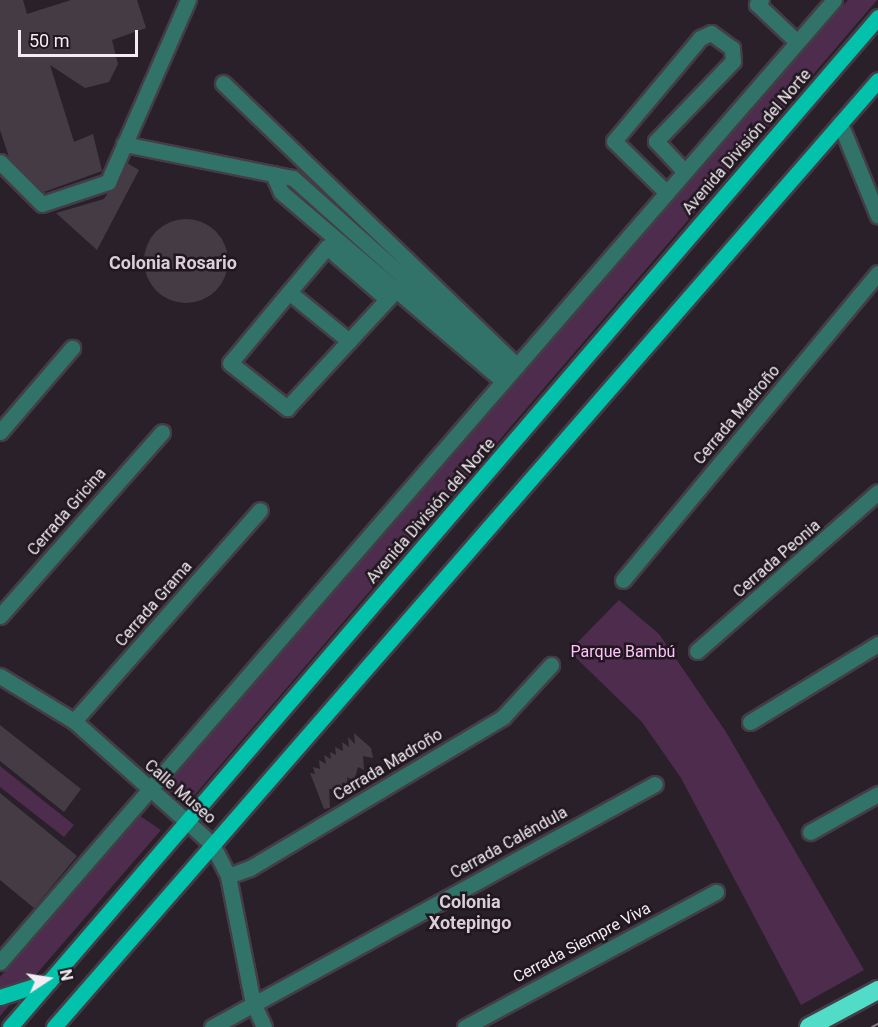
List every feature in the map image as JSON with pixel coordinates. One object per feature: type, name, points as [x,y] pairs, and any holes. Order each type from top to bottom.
[{"type":"highway","points":[[809,1027],[878,990]]},
{"type":"main road","name":"Avenida División del Norte","points":[[10,1027],[187,824],[878,17]]},
{"type":"main road","points":[[54,1027],[878,80]]},
{"type":"main road","points":[[0,997],[50,981]]},
{"type":"street","points":[[0,162],[42,204],[108,183],[188,0]]},
{"type":"street","points":[[761,0],[757,4],[797,42]]},
{"type":"street","name":"Avenida División del Norte","points":[[0,962],[834,0]]},
{"type":"street","points":[[666,193],[614,141],[700,38],[711,33],[732,48],[732,61],[656,141],[684,172]]},
{"type":"street","points":[[223,84],[510,373]]},
{"type":"street","points":[[840,123],[878,216]]},
{"type":"street","points":[[124,144],[273,174],[281,192],[395,291]]},
{"type":"street","points":[[395,291],[287,408],[230,363],[327,247],[395,291],[510,373]]},
{"type":"street","name":"Cerrada Madroño","points":[[623,580],[878,273]]},
{"type":"street","points":[[290,292],[349,341]]},
{"type":"street","points":[[0,432],[72,348]]},
{"type":"street","name":"Cerrada Gricina","points":[[0,616],[162,432]]},
{"type":"street","name":"Cerrada Peonia","points":[[697,651],[878,492]]},
{"type":"street","name":"Cerrada Grama","points":[[74,721],[260,510]]},
{"type":"street","points":[[750,722],[878,644]]},
{"type":"street","name":"Cerrada Madroño","points":[[228,876],[250,868],[503,717],[551,665]]},
{"type":"street","name":"Calle Museo","points":[[0,676],[74,721],[187,824],[212,843],[228,876],[253,1003],[264,1027]]},
{"type":"street","name":"Cerrada Caléndula","points":[[212,1027],[655,784]]},
{"type":"street","points":[[810,832],[878,794]]},
{"type":"street","name":"Cerrada Siempre Viva","points":[[465,1027],[716,892]]},
{"type":"green space","points":[[848,0],[877,0],[187,804],[162,786]]},
{"type":"green space","name":"Parque Bambú","points":[[619,600],[659,634],[726,732],[864,970],[801,1005],[681,778],[642,722],[569,651]]},
{"type":"green space","points":[[0,766],[74,825],[64,837],[0,787]]},
{"type":"green space","points":[[140,816],[161,830],[0,1016],[0,977]]},
{"type":"building","points":[[0,0],[23,0],[27,14],[71,0],[137,0],[146,28],[112,40],[118,64],[109,82],[85,88],[50,65],[74,142],[93,134],[102,171],[44,192],[9,157],[0,130]]},
{"type":"building","points":[[127,163],[139,170],[97,250],[56,213],[104,199]]},
{"type":"building","points":[[186,219],[209,226],[221,238],[228,261],[221,284],[209,296],[186,303],[163,296],[151,284],[144,261],[151,238],[163,226]]},
{"type":"building","points":[[0,725],[81,789],[64,812],[0,761]]},
{"type":"building","points":[[354,733],[371,748],[373,758],[363,756],[364,770],[358,767],[354,781],[347,777],[348,785],[342,782],[342,789],[329,789],[330,808],[324,809],[310,773],[315,774],[313,767],[320,769],[319,760],[326,764],[324,755],[331,759],[330,752],[336,755],[335,747],[343,751],[342,742],[349,747],[348,737],[355,744]]},
{"type":"building","points":[[0,793],[77,856],[34,908],[0,880]]},
{"type":"tram line","points":[[872,1027],[878,1024]]},
{"type":"district","name":"Colonia Rosario","points":[[173,263]]},
{"type":"district","name":"Colonia Xotepingo","points":[[470,913]]}]
